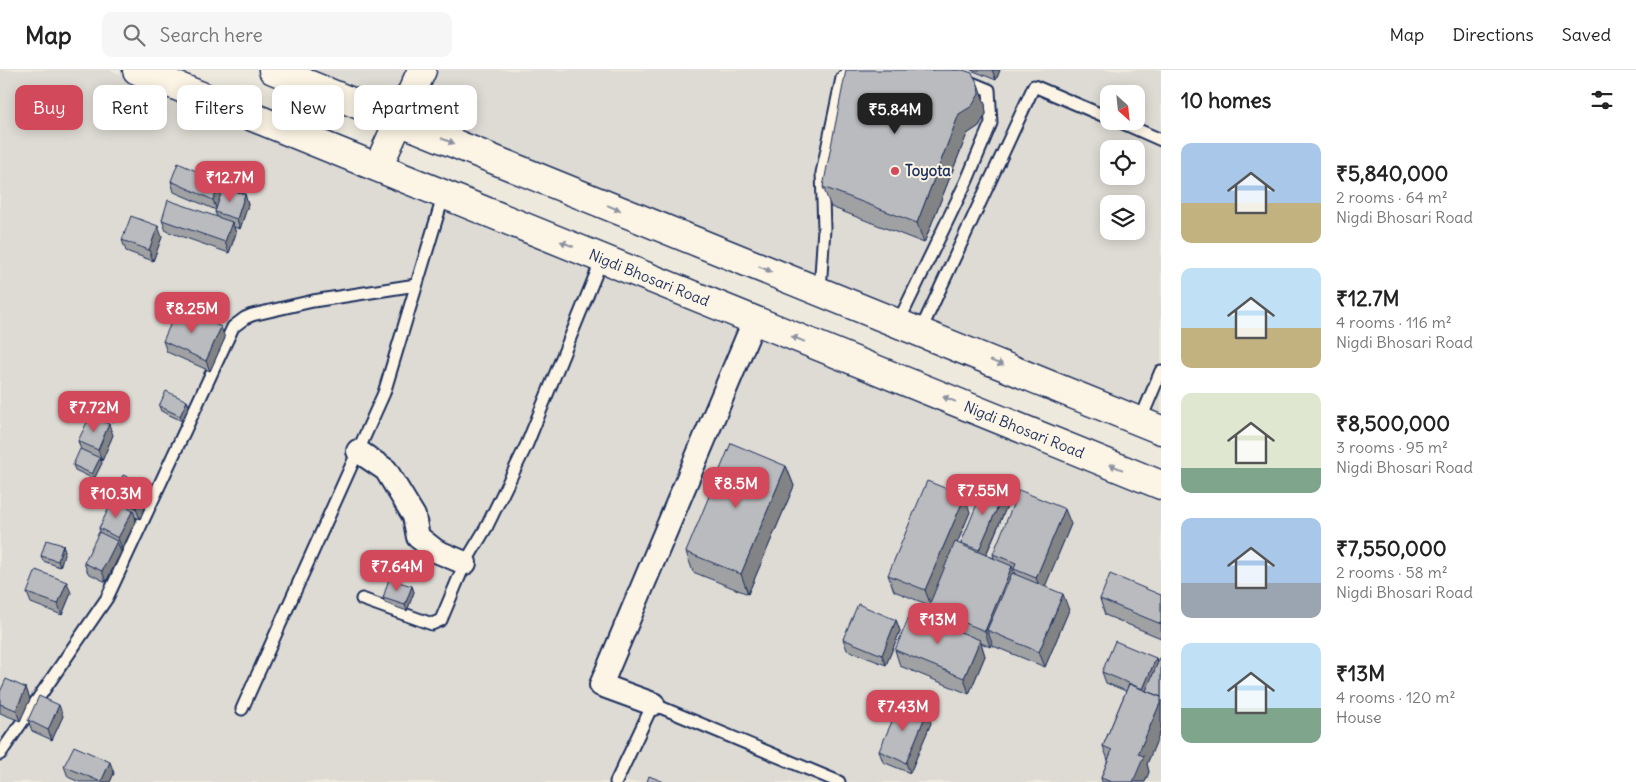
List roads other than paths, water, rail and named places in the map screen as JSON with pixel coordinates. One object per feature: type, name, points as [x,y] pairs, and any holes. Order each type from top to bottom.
[{"type":"main road","name":"Nigdi Bhosari Road","points":[[138,70],[1161,485]]},
{"type":"main road","points":[[273,70],[354,103]]},
{"type":"main road","points":[[415,85],[422,70]]},
{"type":"main road","points":[[378,167],[394,130]]},
{"type":"main road","points":[[420,130],[1150,425]]},
{"type":"street","points":[[652,704],[601,685],[754,321]]},
{"type":"street","points":[[358,451],[386,470],[414,516],[418,537],[436,551],[465,563]]},
{"type":"lane","points":[[820,292],[824,228],[822,173],[842,78],[849,70]]},
{"type":"lane","points":[[909,328],[991,123],[989,90],[940,70]]},
{"type":"lane","points":[[909,328],[1034,86],[1100,114]]},
{"type":"lane","points":[[1138,130],[1161,140]]},
{"type":"lane","points":[[242,709],[384,393],[444,194]]},
{"type":"lane","points":[[362,599],[432,624],[441,620],[465,563],[486,528],[527,444],[602,259]]},
{"type":"lane","points":[[0,754],[107,598],[234,327],[240,321],[252,315],[313,301],[416,285]]},
{"type":"lane","points":[[1150,425],[1161,371]]},
{"type":"lane","points":[[616,782],[652,704],[839,782]]},
{"type":"place","name":"Toyota","points":[[895,171]]}]
